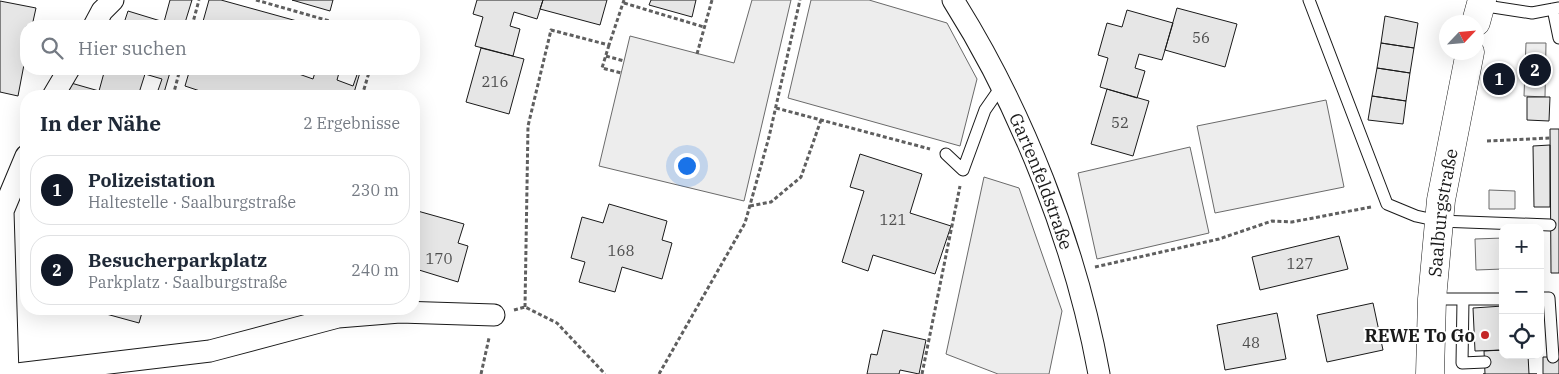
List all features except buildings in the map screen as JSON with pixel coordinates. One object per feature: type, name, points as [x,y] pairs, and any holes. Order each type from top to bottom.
[{"type":"street","points":[[97,20],[102,11],[114,0]]},
{"type":"street","name":"Gartenfeldstraße","points":[[953,0],[1001,87],[1046,189],[1075,272],[1099,374]]},
{"type":"street","name":"Saalburgstraße","points":[[1430,374],[1432,299],[1438,221],[1451,141],[1468,60]]},
{"type":"street","points":[[57,90],[65,75]]},
{"type":"street","points":[[8,374],[3,211],[20,170]]},
{"type":"street","points":[[420,313],[494,315]]},
{"type":"street","points":[[17,374],[210,351],[338,317],[363,315]]},
{"type":"lane","points":[[1309,0],[1387,204],[1416,216],[1438,221],[1550,225]]},
{"type":"lane","points":[[1480,9],[1532,13],[1556,8],[1559,38]]},
{"type":"lane","points":[[946,154],[962,170],[986,110],[1001,87]]},
{"type":"lane","points":[[1544,298],[1549,298],[1552,357]]},
{"type":"lane","points":[[1432,299],[1499,299]]},
{"type":"lane","points":[[1463,300],[1462,368],[1480,366]]},
{"type":"path","points":[[194,20],[199,0]]},
{"type":"path","points":[[256,0],[326,20]]},
{"type":"path","points":[[697,54],[712,0]]},
{"type":"path","points":[[659,374],[745,222],[776,108],[800,0]]},
{"type":"path","points":[[621,73],[602,68],[624,1],[704,27]]},
{"type":"path","points":[[525,307],[528,126],[551,30],[609,45]]},
{"type":"path","points":[[606,56],[624,60]]},
{"type":"path","points":[[175,90],[178,75]]},
{"type":"path","points":[[364,90],[368,75]]},
{"type":"path","points":[[776,108],[920,146]]},
{"type":"path","points":[[750,206],[771,202],[801,177],[821,120]]},
{"type":"path","points":[[1487,141],[1550,138]]},
{"type":"path","points":[[922,374],[962,170]]},
{"type":"path","points":[[1075,272],[1219,238],[1272,221],[1301,220],[1362,209]]},
{"type":"path","points":[[481,374],[494,315],[525,307],[557,323],[605,374]]},
{"type":"shaded area","points":[[752,0],[791,0],[744,201],[599,166],[630,36],[734,63]]},
{"type":"shaded area","points":[[811,0],[869,0],[947,23],[977,79],[960,146],[788,98]]},
{"type":"shaded area","points":[[1526,43],[1546,43],[1545,97],[1524,96]]},
{"type":"shaded area","points":[[1326,100],[1344,187],[1215,213],[1197,126]]},
{"type":"shaded area","points":[[1190,147],[1209,233],[1097,259],[1078,173]]},
{"type":"shaded area","points":[[984,177],[1019,188],[1062,311],[1049,374],[998,374],[946,354]]},
{"type":"shaded area","points":[[1489,190],[1515,191],[1515,209],[1489,209]]},
{"type":"shaded area","points":[[1499,238],[1499,269],[1476,270],[1475,239]]},
{"type":"place","name":"Besucherparkplatz","points":[[1535,70]]},
{"type":"place","name":"Polizeistation","points":[[1499,79]]},
{"type":"place","name":"REWE To Go","points":[[1485,335]]}]
